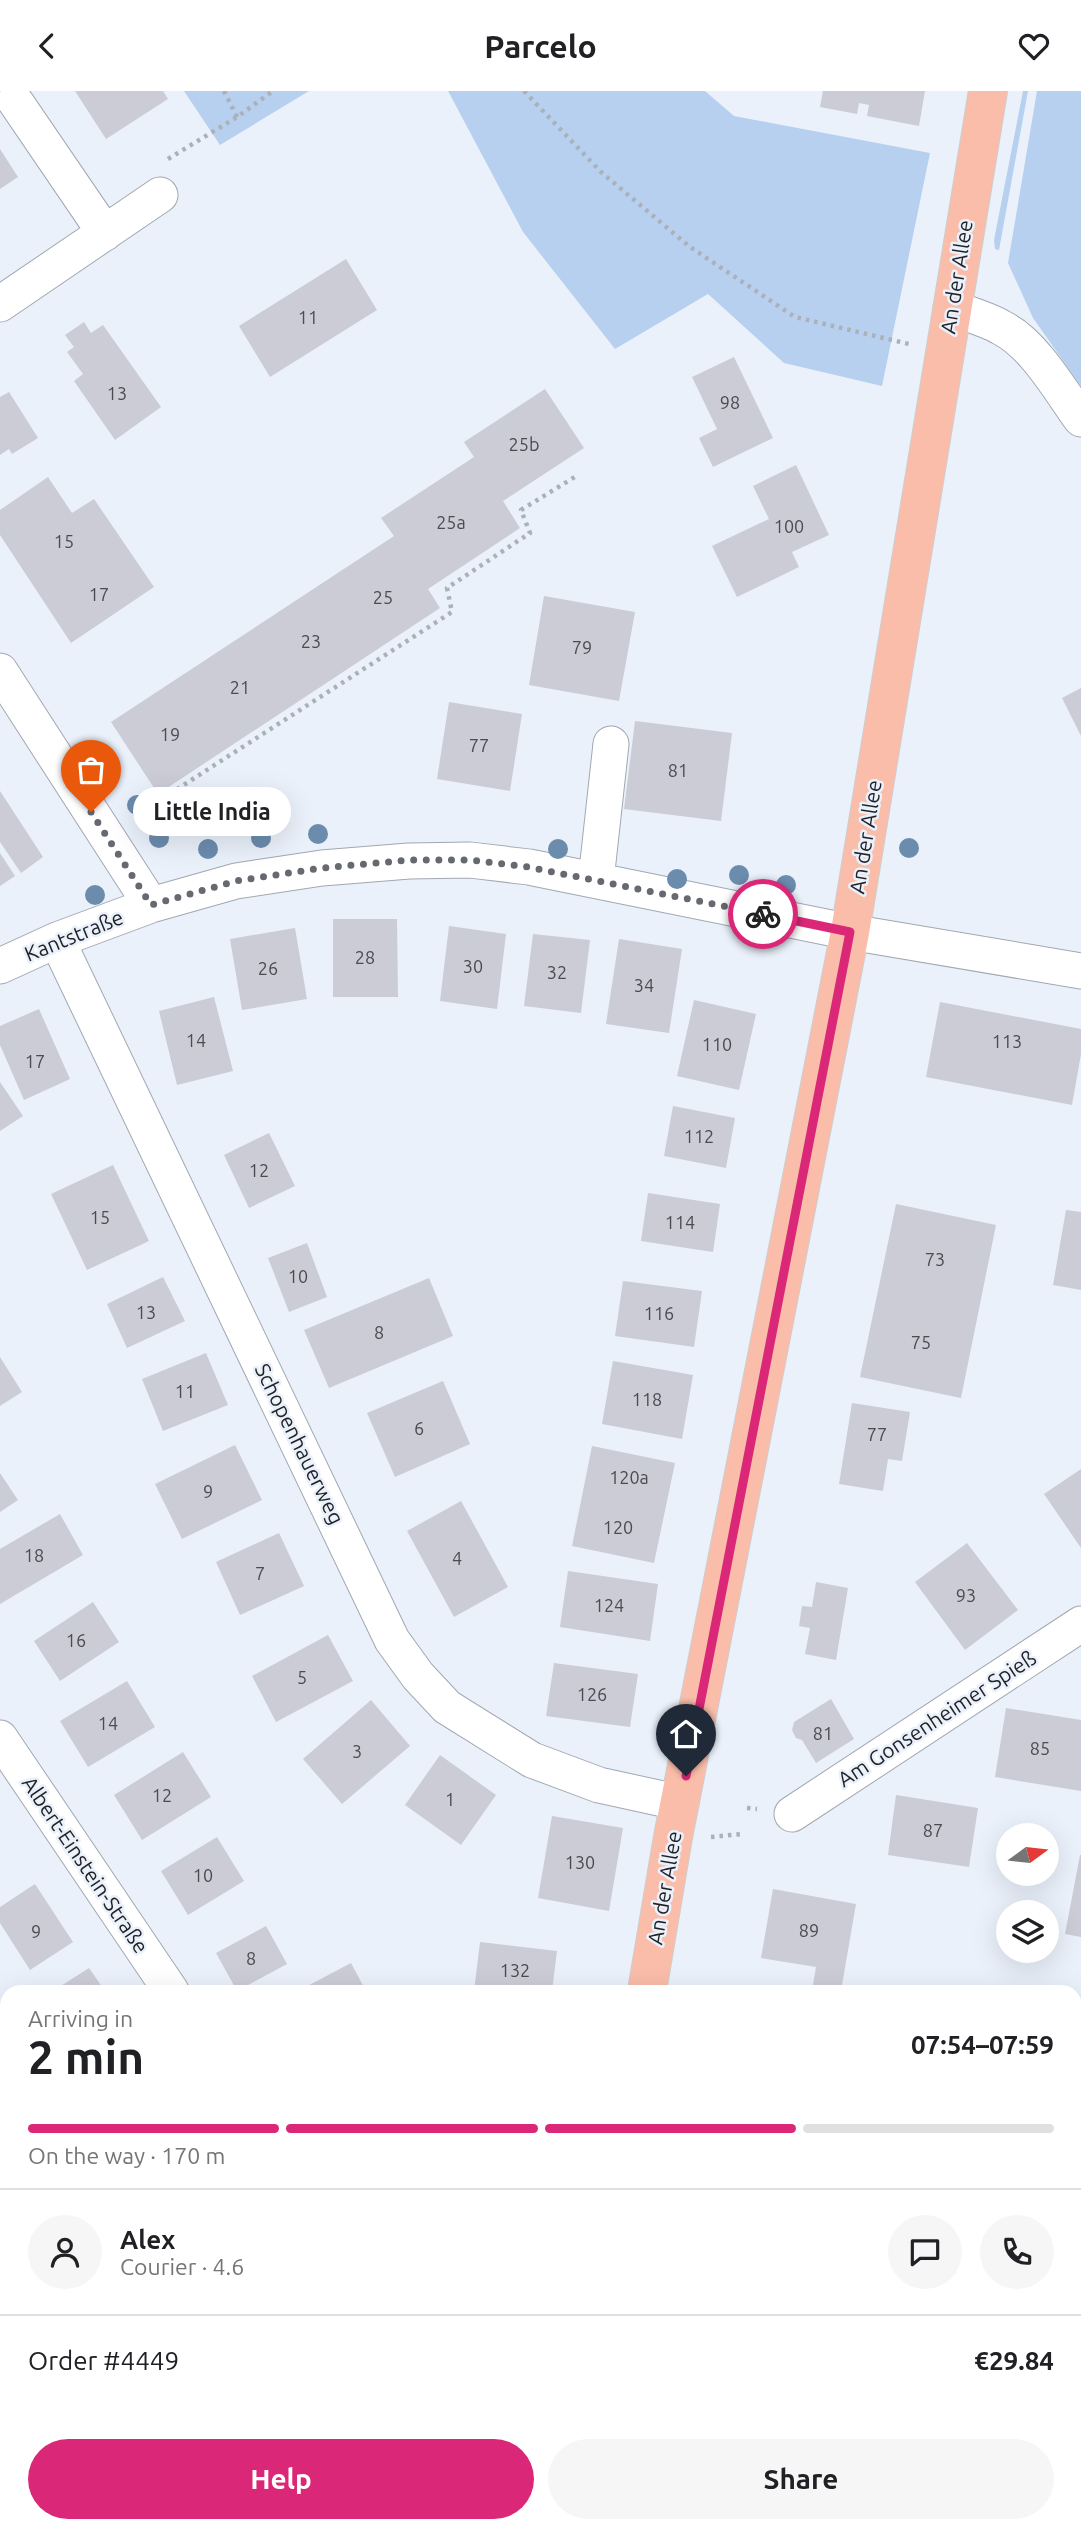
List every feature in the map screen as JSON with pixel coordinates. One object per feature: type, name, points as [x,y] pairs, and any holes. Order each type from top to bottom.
[{"type":"main road","name":"An der Allee","points":[[648,1985],[850,932],[988,91]]},
{"type":"street","points":[[15,101],[105,233]]},
{"type":"street","points":[[0,304],[160,195]]},
{"type":"street","points":[[951,308],[1015,335],[1031,351],[1081,419]]},
{"type":"street","points":[[0,671],[151,905]]},
{"type":"street","points":[[596,880],[611,744]]},
{"type":"street","name":"Kantstraße","points":[[0,966],[57,940],[151,905],[236,881],[322,868],[410,860],[470,860],[528,867],[850,932]]},
{"type":"street","points":[[850,932],[1081,971]]},
{"type":"street","name":"Schopenhauerweg","points":[[57,940],[392,1640],[405,1658],[447,1707],[532,1760],[599,1785],[681,1803]]},
{"type":"street","name":"Am Gonsenheimer Spieß","points":[[792,1814],[1081,1624]]},
{"type":"street","name":"Albert-Einstein-Straße","points":[[0,1738],[166,1985]]},
{"type":"path","points":[[224,91],[236,117]]},
{"type":"path","points":[[160,195],[164,161],[236,117],[272,91]]},
{"type":"path","points":[[524,91],[601,172],[690,247],[795,317],[908,344]]},
{"type":"path","points":[[106,835],[452,612],[447,588],[530,533],[521,510],[579,475]]},
{"type":"path","points":[[702,1838],[742,1834]]},
{"type":"shaded area","points":[[184,91],[309,91],[220,145]]},
{"type":"shaded area","points":[[448,91],[705,91],[734,116],[930,153],[882,386],[784,363],[708,294],[615,349],[523,232]]},
{"type":"shaded area","points":[[1023,91],[1028,91],[999,250],[995,249],[994,240]]},
{"type":"shaded area","points":[[1037,91],[1081,91],[1081,386],[1033,318],[1008,263]]},
{"type":"building","points":[[75,91],[163,91],[168,99],[106,139]]},
{"type":"building","points":[[823,91],[925,91],[919,126],[867,116],[869,105],[859,103],[857,114],[820,107]]},
{"type":"building","points":[[0,149],[18,177],[0,189]]},
{"type":"building","points":[[346,259],[377,310],[270,377],[239,326]]},
{"type":"building","points":[[84,322],[91,333],[103,325],[161,407],[115,440],[74,381],[83,374],[67,352],[74,347],[65,335]]},
{"type":"building","points":[[734,357],[773,438],[713,467],[699,438],[717,429],[692,377]]},
{"type":"building","points":[[545,389],[584,448],[503,501],[520,528],[428,589],[440,608],[158,794],[111,722],[394,536],[381,518],[474,457],[464,442]]},
{"type":"building","points":[[9,392],[38,438],[12,454],[9,449],[0,455],[0,397]]},
{"type":"building","points":[[796,465],[829,535],[792,552],[799,567],[737,597],[712,546],[769,519],[753,486]]},
{"type":"building","points":[[48,477],[72,513],[94,499],[154,587],[71,643],[0,535],[0,510]]},
{"type":"building","points":[[544,596],[635,612],[619,701],[529,685]]},
{"type":"building","points":[[1081,688],[1081,736],[1062,698]]},
{"type":"building","points":[[449,702],[522,714],[510,791],[437,779]]},
{"type":"building","points":[[635,721],[732,733],[721,821],[624,809]]},
{"type":"building","points":[[0,791],[43,857],[21,873],[0,842]]},
{"type":"building","points":[[0,853],[15,876],[0,886]]},
{"type":"building","points":[[333,919],[397,919],[398,997],[333,997]]},
{"type":"building","points":[[449,926],[506,934],[497,1009],[440,1001]]},
{"type":"building","points":[[295,928],[307,999],[242,1010],[230,939]]},
{"type":"building","points":[[533,934],[590,940],[581,1013],[524,1006]]},
{"type":"building","points":[[619,939],[682,949],[669,1033],[606,1024]]},
{"type":"building","points":[[214,997],[233,1071],[177,1085],[159,1011]]},
{"type":"building","points":[[694,1000],[756,1014],[739,1090],[677,1076]]},
{"type":"building","points":[[940,1002],[1081,1029],[1081,1054],[1072,1105],[926,1077]]},
{"type":"building","points":[[39,1009],[70,1079],[24,1100],[0,1045],[0,1026]]},
{"type":"building","points":[[0,1082],[23,1116],[0,1131]]},
{"type":"building","points":[[673,1106],[735,1118],[726,1168],[664,1156]]},
{"type":"building","points":[[269,1133],[295,1186],[249,1208],[224,1155]]},
{"type":"building","points":[[113,1165],[149,1241],[87,1270],[51,1194]]},
{"type":"building","points":[[648,1193],[720,1204],[713,1252],[641,1241]]},
{"type":"building","points":[[896,1204],[996,1225],[961,1398],[860,1377]]},
{"type":"building","points":[[1066,1210],[1081,1212],[1081,1290],[1053,1285]]},
{"type":"building","points":[[307,1243],[327,1297],[289,1312],[268,1258]]},
{"type":"building","points":[[163,1277],[185,1321],[127,1348],[107,1304]]},
{"type":"building","points":[[429,1278],[453,1336],[329,1388],[304,1330]]},
{"type":"building","points":[[623,1281],[702,1291],[694,1347],[615,1336]]},
{"type":"building","points":[[206,1353],[228,1405],[163,1431],[142,1379]]},
{"type":"building","points":[[0,1357],[22,1392],[0,1406]]},
{"type":"building","points":[[613,1361],[693,1375],[682,1439],[602,1424]]},
{"type":"building","points":[[443,1381],[470,1444],[395,1477],[367,1413]]},
{"type":"building","points":[[852,1403],[910,1412],[902,1461],[888,1459],[883,1491],[839,1484]]},
{"type":"building","points":[[235,1445],[262,1500],[182,1539],[155,1484]]},
{"type":"building","points":[[592,1446],[675,1463],[654,1563],[572,1546]]},
{"type":"building","points":[[1081,1469],[1081,1548],[1044,1494]]},
{"type":"building","points":[[0,1473],[18,1500],[0,1512]]},
{"type":"building","points":[[461,1501],[508,1587],[454,1617],[407,1531]]},
{"type":"building","points":[[60,1514],[83,1555],[0,1604],[0,1549]]},
{"type":"building","points":[[279,1533],[304,1586],[240,1615],[216,1562]]},
{"type":"building","points":[[967,1543],[1018,1610],[965,1650],[915,1582]]},
{"type":"building","points":[[568,1571],[658,1584],[650,1641],[560,1627]]},
{"type":"building","points":[[816,1582],[848,1588],[836,1660],[805,1654],[810,1628],[799,1626],[802,1606],[812,1607]]},
{"type":"building","points":[[93,1602],[119,1642],[60,1681],[34,1641]]},
{"type":"building","points":[[328,1635],[353,1681],[276,1722],[252,1676]]},
{"type":"building","points":[[554,1663],[638,1674],[630,1727],[546,1716]]},
{"type":"building","points":[[127,1681],[155,1727],[88,1767],[60,1721]]},
{"type":"building","points":[[831,1699],[854,1739],[816,1763],[802,1740],[796,1738],[792,1730],[794,1722]]},
{"type":"building","points":[[371,1700],[410,1746],[342,1804],[303,1759]]},
{"type":"building","points":[[1006,1708],[1081,1720],[1081,1791],[995,1777]]},
{"type":"building","points":[[183,1752],[211,1797],[142,1840],[114,1795]]},
{"type":"building","points":[[440,1755],[496,1795],[461,1845],[405,1805]]},
{"type":"building","points":[[896,1795],[978,1808],[969,1867],[888,1855]]},
{"type":"building","points":[[552,1816],[623,1828],[609,1911],[538,1898]]},
{"type":"building","points":[[217,1837],[244,1881],[188,1915],[161,1871]]},
{"type":"building","points":[[1081,1855],[1081,1937],[1065,1934]]},
{"type":"building","points":[[35,1884],[73,1942],[30,1970],[0,1923],[0,1907]]},
{"type":"building","points":[[773,1889],[856,1904],[842,1985],[813,1985],[816,1967],[761,1958]]},
{"type":"building","points":[[266,1926],[287,1964],[248,1985],[234,1985],[216,1953]]},
{"type":"building","points":[[480,1942],[557,1951],[553,1985],[475,1985]]},
{"type":"building","points":[[351,1963],[363,1985],[309,1985]]},
{"type":"building","points":[[89,1968],[101,1985],[62,1985]]},
{"type":"way so far","points":[[91,812],[151,905],[236,881],[322,868],[410,860],[470,860],[528,867],[763,914]]},
{"type":"place","name":"Little India","points":[[91,812]]},
{"type":"route","points":[[686,1776],[850,932],[763,914]]}]
